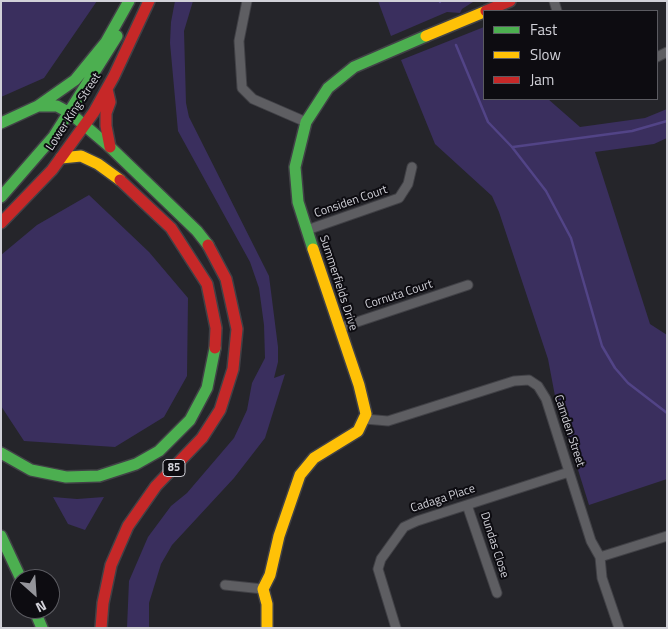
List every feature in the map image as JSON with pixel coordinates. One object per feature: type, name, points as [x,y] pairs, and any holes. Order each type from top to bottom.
[{"type":"main road","points":[[1,123],[38,106],[65,89],[87,67],[106,42],[129,1]]},
{"type":"main road","name":"Lower King Street","points":[[1,197],[38,157],[70,113],[102,63],[135,1]]},
{"type":"main road","name":"Lower King Street","points":[[1,223],[61,158],[84,126],[107,89],[149,1]]},
{"type":"main road","name":"Summerfields Drive","points":[[490,10],[510,1]]},
{"type":"main road","name":"Summerfields Drive","points":[[366,419],[360,385],[338,328],[307,230],[295,181],[296,151],[306,122],[328,88],[354,67],[483,13]]},
{"type":"main road","points":[[107,89],[110,102],[106,113],[106,126],[110,147]]},
{"type":"main road","points":[[38,106],[57,106],[70,113]]},
{"type":"main road","name":"85","points":[[70,113],[110,147],[197,231],[210,248],[230,292],[236,323],[237,343],[231,380],[220,410],[202,438],[146,499],[128,526],[118,546],[106,583],[101,628]]},
{"type":"main road","points":[[1,453],[31,470],[66,477],[99,476],[136,464],[159,451],[190,420],[207,388],[215,357],[216,328],[206,284],[171,228],[132,189],[98,164],[81,156],[61,158]]},
{"type":"main road","points":[[267,628],[267,604],[263,589],[270,575],[279,536],[300,475],[314,458],[354,435],[366,419]]},
{"type":"main road","points":[[1,536],[16,569]]},
{"type":"street","points":[[247,1],[239,41],[242,88],[253,99],[306,122]]},
{"type":"street","name":"Considen Court","points":[[307,230],[398,198],[408,184],[412,167]]},
{"type":"street","name":"Cornuta Court","points":[[338,328],[468,285]]},
{"type":"street","name":"Camden Street","points":[[366,419],[388,421],[514,381],[529,380],[538,386],[546,399],[591,540],[600,557],[602,578],[619,628]]},
{"type":"street","name":"Cadaga Place","points":[[396,628],[379,575],[380,559],[400,531],[410,523],[568,472]]},
{"type":"street","name":"Dundas Close","points":[[467,505],[497,593]]},
{"type":"street","points":[[600,557],[667,536]]},
{"type":"street","points":[[225,585],[263,589]]},
{"type":"shaded area","points":[[1,1],[97,1],[44,78],[1,97]]},
{"type":"shaded area","points":[[175,1],[193,1],[184,31],[186,103],[189,117],[269,276],[278,347],[278,362],[274,378],[285,374],[265,438],[234,478],[172,545],[161,564],[149,603],[149,628],[127,628],[129,581],[148,537],[171,506],[187,493],[234,438],[247,410],[252,383],[265,358],[264,325],[259,288],[250,262],[178,131],[170,43]]},
{"type":"shaded area","points":[[378,1],[473,2],[462,9],[460,13],[447,12],[391,36]]},
{"type":"shaded area","points":[[483,27],[483,100],[549,100],[580,127],[645,118],[667,109],[667,138],[654,144],[595,152],[650,324],[667,335],[667,479],[589,505],[555,396],[548,359],[499,212],[492,196],[435,144],[401,60]]},
{"type":"shaded area","points":[[89,195],[149,252],[188,298],[187,376],[164,417],[115,447],[24,441],[1,406],[1,255],[37,225]]},
{"type":"shaded area","points":[[53,497],[77,499],[104,497],[85,530],[68,524]]},
{"type":"waterway","points":[[456,45],[488,122],[512,147],[546,191],[571,238],[602,346],[615,368],[628,383],[667,413]]},
{"type":"waterway","points":[[513,147],[632,131],[667,121]]},
{"type":"traffic: fast","points":[[1,123],[38,106],[75,80],[106,42],[129,1]]},
{"type":"traffic: fast","points":[[1,197],[54,136],[117,36]]},
{"type":"traffic: fast","points":[[313,249],[298,202],[295,167],[306,122],[328,88],[354,67],[426,36]]},
{"type":"traffic: fast","points":[[38,106],[57,106],[70,113],[110,147],[197,231],[208,245]]},
{"type":"traffic: fast","points":[[1,453],[31,470],[66,477],[99,476],[136,464],[159,451],[190,420],[207,388],[215,348]]},
{"type":"traffic: fast","points":[[1,536],[16,569]]},
{"type":"traffic: fast","points":[[38,619],[42,628]]},
{"type":"traffic: slow","points":[[426,36],[483,12]]},
{"type":"traffic: slow","points":[[61,158],[81,156],[98,164],[120,180]]},
{"type":"traffic: slow","points":[[267,628],[267,604],[263,589],[270,575],[279,536],[300,475],[314,458],[358,431],[366,414],[359,385],[313,249]]},
{"type":"traffic: jam","points":[[1,223],[52,170],[94,112],[114,76],[149,1]]},
{"type":"traffic: jam","points":[[488,10],[510,1]]},
{"type":"traffic: jam","points":[[107,89],[110,102],[106,113],[106,126],[110,147]]},
{"type":"traffic: jam","points":[[120,180],[171,228],[207,284],[216,328],[215,348]]},
{"type":"traffic: jam","points":[[101,628],[103,603],[111,565],[128,526],[156,486],[202,438],[220,410],[233,369],[237,329],[226,279],[208,245]]}]
